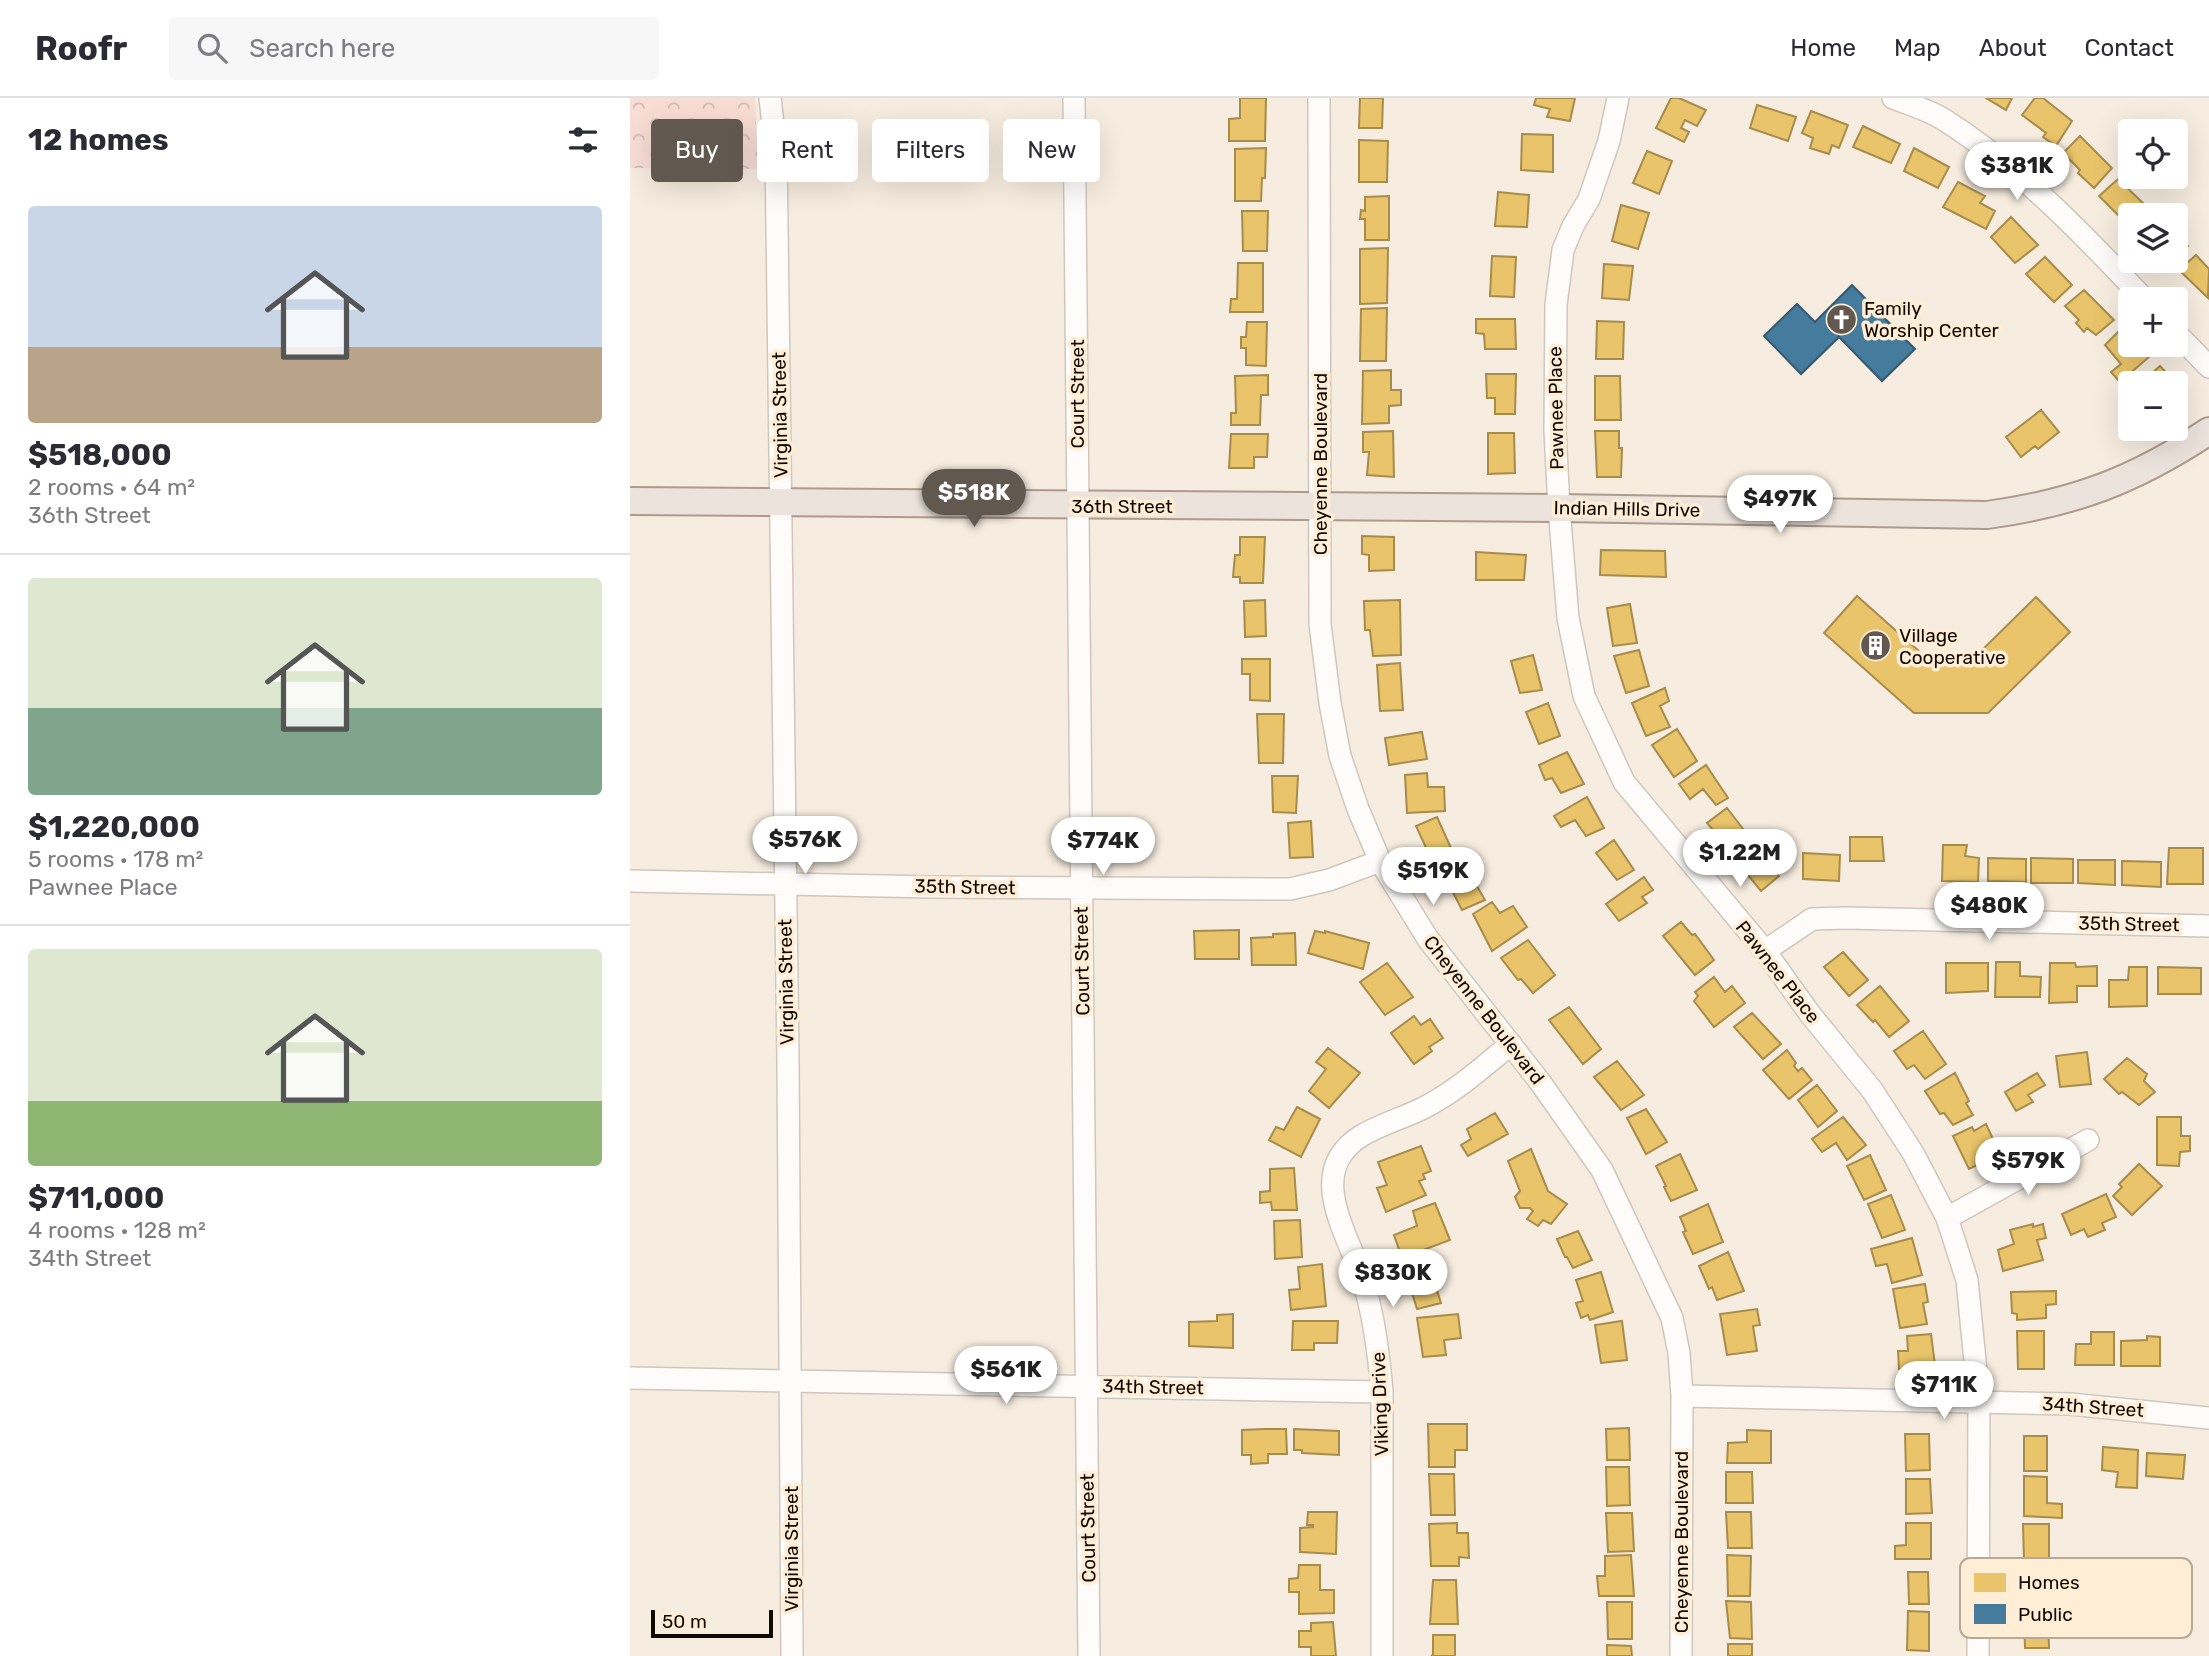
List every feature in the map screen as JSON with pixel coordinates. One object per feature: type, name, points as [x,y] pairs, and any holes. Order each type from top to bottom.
[{"type":"main road","name":"Indian Hills Drive","points":[[1320,508],[1559,508],[1987,515],[2022,510],[2097,491],[2170,457],[2209,430]]},
{"type":"main road","name":"36th Street","points":[[630,501],[1320,508]]},
{"type":"street","name":"Virginia Street","points":[[770,98],[776,150],[781,503],[792,1656]]},
{"type":"street","name":"Court Street","points":[[1074,98],[1089,1656]]},
{"type":"street","name":"Cheyenne Boulevard","points":[[1320,98],[1320,624],[1329,703],[1340,756],[1380,861],[1428,939],[1511,1044],[1602,1170],[1672,1318],[1679,1353],[1682,1396],[1681,1656]]},
{"type":"street","name":"Pawnee Place","points":[[1618,98],[1609,141],[1589,199],[1563,250],[1556,305],[1555,430],[1559,508],[1567,618],[1584,696],[1624,782],[1765,951],[1810,1014],[1872,1090],[1913,1153],[1947,1218],[1967,1280],[1979,1401],[1978,1558]]},
{"type":"street","points":[[1893,98],[1940,117],[1992,154],[2036,191],[2133,287]]},
{"type":"street","points":[[2188,345],[2209,367]]},
{"type":"street","name":"35th Street","points":[[630,881],[1290,889],[1329,880],[1380,861]]},
{"type":"street","name":"35th Street","points":[[1765,951],[1812,919],[2209,926]]},
{"type":"street","name":"Viking Drive","points":[[1382,1656],[1382,1392],[1373,1316],[1364,1282],[1343,1233],[1334,1203],[1333,1177],[1341,1156],[1360,1137],[1431,1105],[1511,1044]]},
{"type":"street","points":[[1947,1218],[2088,1140]]},
{"type":"street","name":"34th Street","points":[[630,1378],[1382,1392]]},
{"type":"street","name":"34th Street","points":[[1682,1396],[2070,1404],[2209,1418]]},
{"type":"street","name":"Pawnee Place","points":[[1978,1638],[1978,1656]]},
{"type":"green space","points":[[630,98],[755,98],[757,169],[743,169],[743,119],[651,119],[651,168],[630,168]]},
{"type":"building: Homes","points":[[1240,98],[1266,98],[1265,141],[1229,141],[1229,119],[1240,118]]},
{"type":"building: Homes","points":[[1360,98],[1383,98],[1382,128],[1359,128]]},
{"type":"building: Homes","points":[[1536,98],[1575,98],[1570,121],[1547,117],[1550,109],[1534,105]]},
{"type":"building: Homes","points":[[1671,98],[1679,98],[1706,110],[1697,126],[1685,120],[1681,128],[1689,132],[1684,142],[1656,128]]},
{"type":"building: Homes","points":[[1986,98],[2012,98],[2006,110]]},
{"type":"building: Homes","points":[[2035,98],[2043,98],[2072,121],[2056,146],[2043,137],[2046,133],[2022,115]]},
{"type":"building: Homes","points":[[1757,105],[1796,117],[1788,141],[1750,128]]},
{"type":"building: Homes","points":[[1811,111],[1848,125],[1839,148],[1832,145],[1829,154],[1810,148],[1813,138],[1802,133]]},
{"type":"building: Homes","points":[[1863,126],[1900,144],[1891,163],[1853,147]]},
{"type":"building: Homes","points":[[1522,134],[1553,135],[1553,172],[1521,170]]},
{"type":"building: Homes","points":[[2080,136],[2112,168],[2094,188],[2063,153]]},
{"type":"building: Homes","points":[[1359,140],[1388,141],[1387,182],[1359,182]]},
{"type":"building: Homes","points":[[1266,148],[1261,201],[1235,201],[1235,149]]},
{"type":"building: Homes","points":[[1914,148],[1949,167],[1938,188],[1904,171]]},
{"type":"building: Homes","points":[[1647,151],[1672,161],[1659,194],[1633,183]]},
{"type":"building: Homes","points":[[2118,179],[2118,189],[2128,189],[2143,203],[2118,203],[2118,215],[2099,196]]},
{"type":"building: Homes","points":[[1958,182],[1985,196],[1980,203],[1995,211],[1986,229],[1943,207]]},
{"type":"building: Homes","points":[[1498,192],[1529,195],[1527,227],[1495,226]]},
{"type":"building: Homes","points":[[1389,196],[1389,240],[1365,240],[1365,219],[1360,219],[1361,210],[1365,211],[1365,197]]},
{"type":"building: Homes","points":[[1621,205],[1649,213],[1638,249],[1612,241]]},
{"type":"building: Homes","points":[[1242,211],[1268,211],[1267,251],[1243,251]]},
{"type":"building: Homes","points":[[2011,217],[2038,245],[2015,263],[1991,237]]},
{"type":"building: Homes","points":[[1388,248],[1387,303],[1360,304],[1360,249]]},
{"type":"building: Homes","points":[[2196,255],[2209,269],[2208,298],[2182,273],[2188,273],[2188,262]]},
{"type":"building: Homes","points":[[1492,256],[1516,257],[1514,297],[1490,296]]},
{"type":"building: Homes","points":[[2045,257],[2072,285],[2054,302],[2026,274]]},
{"type":"building: Homes","points":[[1238,263],[1263,263],[1263,312],[1230,312],[1231,299],[1237,299]]},
{"type":"building: Homes","points":[[1604,264],[1633,266],[1629,300],[1602,298]]},
{"type":"building: Homes","points":[[2084,290],[2114,320],[2096,335],[2087,328],[2084,332],[2076,323],[2079,320],[2065,306]]},
{"type":"building: Homes","points":[[1387,308],[1386,361],[1360,361],[1361,309]]},
{"type":"building: Homes","points":[[1476,319],[1515,319],[1516,349],[1485,349],[1484,334],[1476,333]]},
{"type":"building: Homes","points":[[1597,321],[1624,322],[1623,359],[1596,359]]},
{"type":"building: Homes","points":[[1247,322],[1267,322],[1266,366],[1246,365],[1246,348],[1241,348],[1241,337],[1246,337]]},
{"type":"building: Homes","points":[[2118,332],[2118,357],[2149,357],[2133,371],[2118,371],[2118,380],[2111,372],[2121,364],[2105,345]]},
{"type":"building: Homes","points":[[1391,370],[1391,390],[1401,390],[1401,405],[1389,406],[1389,423],[1362,424],[1363,371]]},
{"type":"building: Homes","points":[[1486,374],[1516,374],[1515,414],[1495,414],[1495,398],[1487,398]]},
{"type":"building: Homes","points":[[1268,375],[1268,395],[1261,395],[1260,425],[1231,425],[1231,413],[1236,413],[1235,376]]},
{"type":"building: Homes","points":[[1595,376],[1620,376],[1621,420],[1595,420]]},
{"type":"building: Homes","points":[[2041,410],[2059,432],[2038,449],[2035,446],[2021,457],[2006,437]]},
{"type":"building: Homes","points":[[1393,431],[1394,477],[1367,475],[1369,452],[1363,452],[1363,432]]},
{"type":"building: Homes","points":[[1595,431],[1619,431],[1619,448],[1622,448],[1621,477],[1597,477]]},
{"type":"building: Homes","points":[[1488,433],[1514,433],[1515,473],[1488,474]]},
{"type":"building: Homes","points":[[1231,434],[1268,434],[1267,457],[1254,457],[1254,468],[1229,468]]},
{"type":"building: Homes","points":[[1362,536],[1394,537],[1394,570],[1369,571],[1369,555],[1362,554]]},
{"type":"building: Homes","points":[[1240,537],[1265,537],[1263,583],[1240,583],[1240,577],[1233,577],[1235,555],[1240,555]]},
{"type":"building: Homes","points":[[1601,550],[1665,551],[1666,577],[1600,575]]},
{"type":"building: Homes","points":[[1476,552],[1526,555],[1524,580],[1476,580]]},
{"type":"building: Homes","name":"Village Cooperative","points":[[1857,596],[1929,660],[1972,660],[2036,597],[2070,632],[1988,713],[1914,713],[1824,633]]},
{"type":"building: Homes","points":[[1265,600],[1266,636],[1245,637],[1244,601]]},
{"type":"building: Homes","points":[[1400,600],[1401,655],[1373,656],[1370,630],[1365,630],[1364,601]]},
{"type":"building: Homes","points":[[1630,604],[1637,643],[1613,646],[1607,608]]},
{"type":"building: Homes","points":[[1639,650],[1649,686],[1626,693],[1614,656]]},
{"type":"building: Homes","points":[[1533,655],[1542,690],[1520,693],[1511,661]]},
{"type":"building: Homes","points":[[1242,659],[1270,659],[1270,701],[1250,700],[1250,674],[1242,674]]},
{"type":"building: Homes","points":[[1400,663],[1403,710],[1380,711],[1377,665]]},
{"type":"building: Homes","points":[[1665,688],[1669,701],[1660,706],[1670,727],[1646,736],[1632,703]]},
{"type":"building: Homes","points":[[1548,703],[1560,736],[1539,744],[1526,712]]},
{"type":"building: Homes","points":[[1257,714],[1284,714],[1283,763],[1259,763]]},
{"type":"building: Homes","points":[[1677,729],[1697,761],[1674,777],[1652,745]]},
{"type":"building: Homes","points":[[1422,732],[1427,759],[1389,765],[1385,738]]},
{"type":"building: Homes","points":[[1567,752],[1584,784],[1561,793],[1552,778],[1545,780],[1539,765]]},
{"type":"building: Homes","points":[[1706,765],[1728,798],[1716,805],[1703,789],[1690,799],[1679,784]]},
{"type":"building: Homes","points":[[1427,773],[1428,787],[1444,787],[1445,811],[1407,813],[1405,775]]},
{"type":"building: Homes","points":[[1272,776],[1298,776],[1296,813],[1273,812]]},
{"type":"building: Homes","points":[[1587,797],[1604,828],[1586,836],[1575,820],[1561,827],[1554,816]]},
{"type":"building: Homes","points":[[1727,808],[1750,838],[1731,851],[1707,823]]},
{"type":"building: Homes","points":[[1437,817],[1455,857],[1434,865],[1416,826]]},
{"type":"building: Homes","points":[[1311,821],[1313,857],[1290,858],[1288,823]]},
{"type":"building: Homes","points":[[1850,837],[1882,837],[1884,861],[1850,861]]},
{"type":"building: Homes","points":[[1614,840],[1634,870],[1617,880],[1596,853]]},
{"type":"building: Homes","points":[[1754,845],[1779,876],[1761,891],[1735,859]]},
{"type":"building: Homes","points":[[1943,845],[1967,845],[1965,856],[1979,858],[1978,882],[1942,881]]},
{"type":"building: Homes","points":[[2169,848],[2203,848],[2203,884],[2167,884]]},
{"type":"building: Homes","points":[[1803,853],[1840,855],[1839,881],[1803,879]]},
{"type":"building: Homes","points":[[1988,858],[2026,859],[2026,882],[1988,881]]},
{"type":"building: Homes","points":[[2031,858],[2073,859],[2073,883],[2031,883]]},
{"type":"building: Homes","points":[[2078,860],[2115,860],[2115,885],[2078,883]]},
{"type":"building: Homes","points":[[2122,861],[2161,862],[2161,887],[2122,885]]},
{"type":"building: Homes","points":[[1458,863],[1462,871],[1467,869],[1485,900],[1462,910],[1442,871]]},
{"type":"building: Homes","points":[[1644,877],[1653,890],[1642,897],[1647,903],[1619,921],[1606,904]]},
{"type":"building: Homes","points":[[1492,902],[1500,913],[1513,906],[1527,927],[1492,951],[1473,914]]},
{"type":"building: Homes","points":[[1681,922],[1692,935],[1695,934],[1714,960],[1695,975],[1663,936]]},
{"type":"building: Homes","points":[[1239,930],[1239,959],[1195,959],[1194,931]]},
{"type":"building: Homes","points":[[1315,931],[1325,931],[1369,943],[1363,969],[1308,953]]},
{"type":"building: Homes","points":[[1295,933],[1296,965],[1252,965],[1251,938]]},
{"type":"building: Homes","points":[[1528,940],[1555,975],[1533,993],[1521,979],[1518,980],[1501,958]]},
{"type":"building: Homes","points":[[1843,952],[1868,980],[1849,996],[1824,967]]},
{"type":"building: Homes","points":[[1996,962],[2020,962],[2020,976],[2041,977],[2040,997],[1995,997]]},
{"type":"building: Homes","points":[[1387,963],[1413,997],[1385,1015],[1360,982]]},
{"type":"building: Homes","points":[[1946,963],[1988,963],[1988,991],[1946,993]]},
{"type":"building: Homes","points":[[2050,963],[2075,963],[2076,967],[2097,966],[2097,986],[2077,986],[2077,1002],[2049,1003]]},
{"type":"building: Homes","points":[[2129,967],[2147,967],[2147,1006],[2109,1007],[2109,980],[2128,980]]},
{"type":"building: Homes","points":[[2158,967],[2201,968],[2201,994],[2158,994]]},
{"type":"building: Homes","points":[[1714,977],[1725,992],[1732,986],[1745,1003],[1714,1027],[1694,1001],[1698,996],[1695,992]]},
{"type":"building: Homes","points":[[1880,986],[1909,1021],[1889,1037],[1875,1020],[1873,1022],[1857,1005]]},
{"type":"building: Homes","points":[[1569,1007],[1601,1049],[1583,1064],[1549,1020]]},
{"type":"building: Homes","points":[[1752,1013],[1781,1044],[1763,1059],[1734,1027]]},
{"type":"building: Homes","points":[[1414,1016],[1421,1025],[1430,1019],[1443,1038],[1429,1047],[1432,1051],[1414,1064],[1391,1033]]},
{"type":"building: Homes","points":[[1923,1031],[1946,1064],[1925,1079],[1914,1065],[1907,1069],[1894,1051]]},
{"type":"building: Homes","points":[[1328,1048],[1360,1073],[1329,1108],[1309,1091],[1326,1069],[1316,1062]]},
{"type":"building: Homes","points":[[1787,1050],[1798,1071],[1802,1068],[1812,1080],[1789,1099],[1763,1070]]},
{"type":"building: Homes","points":[[2087,1052],[2091,1084],[2060,1087],[2056,1056]]},
{"type":"building: Homes","points":[[2127,1058],[2147,1074],[2144,1081],[2155,1092],[2139,1105],[2122,1092],[2119,1094],[2104,1079]]},
{"type":"building: Homes","points":[[1617,1061],[1644,1095],[1621,1110],[1594,1077]]},
{"type":"building: Homes","points":[[1955,1073],[1973,1115],[1953,1125],[1944,1113],[1940,1114],[1925,1091]]},
{"type":"building: Homes","points":[[2037,1073],[2045,1085],[2028,1095],[2033,1102],[2016,1111],[2005,1092]]},
{"type":"building: Homes","points":[[1817,1085],[1837,1111],[1818,1127],[1798,1100]]},
{"type":"building: Homes","points":[[1297,1107],[1320,1119],[1301,1157],[1269,1140],[1276,1127],[1284,1130]]},
{"type":"building: Homes","points":[[1646,1109],[1667,1142],[1646,1154],[1627,1118]]},
{"type":"building: Homes","points":[[1495,1113],[1508,1134],[1468,1156],[1461,1145],[1471,1139],[1467,1129]]},
{"type":"building: Homes","points":[[1843,1117],[1866,1145],[1847,1160],[1836,1143],[1822,1152],[1812,1139]]},
{"type":"building: Homes","points":[[2157,1117],[2181,1117],[2181,1136],[2190,1136],[2190,1151],[2180,1152],[2179,1166],[2157,1165]]},
{"type":"building: Homes","points":[[1986,1124],[2000,1154],[1969,1169],[1953,1136],[1972,1127],[1974,1131]]},
{"type":"building: Homes","points":[[1421,1146],[1431,1171],[1423,1174],[1425,1179],[1419,1181],[1426,1195],[1386,1212],[1377,1188],[1387,1185],[1378,1162]]},
{"type":"building: Homes","points":[[1531,1149],[1548,1191],[1567,1204],[1551,1224],[1543,1220],[1538,1226],[1527,1219],[1533,1211],[1530,1208],[1520,1208],[1515,1197],[1520,1191],[1508,1161]]},
{"type":"building: Homes","points":[[1680,1154],[1697,1190],[1671,1201],[1656,1166]]},
{"type":"building: Homes","points":[[1870,1155],[1886,1190],[1864,1200],[1847,1166]]},
{"type":"building: Homes","points":[[2139,1164],[2162,1186],[2132,1215],[2113,1196],[2122,1187],[2119,1184]]},
{"type":"building: Homes","points":[[1294,1168],[1297,1210],[1272,1210],[1271,1202],[1260,1203],[1260,1192],[1270,1191],[1270,1169]]},
{"type":"building: Homes","points":[[2106,1194],[2116,1217],[2102,1223],[2105,1230],[2088,1237],[2084,1229],[2071,1235],[2062,1214]]},
{"type":"building: Homes","points":[[1891,1195],[1905,1230],[1882,1238],[1868,1204]]},
{"type":"building: Homes","points":[[1435,1203],[1450,1240],[1402,1258],[1394,1235],[1417,1226],[1413,1211]]},
{"type":"building: Homes","points":[[1708,1204],[1723,1242],[1693,1254],[1683,1232],[1686,1231],[1680,1217]]},
{"type":"building: Homes","points":[[1300,1220],[1302,1257],[1275,1259],[1274,1221]]},
{"type":"building: Homes","points":[[2033,1224],[2033,1227],[2043,1224],[2046,1238],[2037,1240],[2043,1260],[2003,1271],[1998,1250],[2014,1244],[2010,1230]]},
{"type":"building: Homes","points":[[1578,1231],[1592,1260],[1573,1268],[1557,1239]]},
{"type":"building: Homes","points":[[1912,1238],[1922,1275],[1892,1283],[1887,1264],[1876,1266],[1871,1249]]},
{"type":"building: Homes","points":[[1728,1252],[1744,1291],[1717,1300],[1699,1266]]},
{"type":"building: Homes","points":[[1428,1262],[1441,1303],[1417,1309],[1404,1267]]},
{"type":"building: Homes","points":[[1322,1264],[1326,1306],[1291,1310],[1289,1290],[1300,1289],[1298,1267]]},
{"type":"building: Homes","points":[[1601,1272],[1613,1312],[1590,1320],[1588,1315],[1581,1318],[1576,1303],[1583,1301],[1576,1280]]},
{"type":"building: Homes","points":[[1925,1284],[1928,1302],[1923,1303],[1927,1324],[1900,1328],[1893,1289]]},
{"type":"building: Homes","points":[[2056,1291],[2056,1304],[2046,1305],[2046,1318],[2017,1320],[2017,1314],[2012,1313],[2011,1292]]},
{"type":"building: Homes","points":[[1757,1309],[1760,1325],[1753,1326],[1757,1351],[1727,1355],[1720,1314]]},
{"type":"building: Homes","points":[[1233,1314],[1233,1348],[1189,1346],[1189,1322],[1217,1321],[1217,1315]]},
{"type":"building: Homes","points":[[1458,1314],[1461,1338],[1444,1340],[1446,1355],[1423,1357],[1417,1318]]},
{"type":"building: Homes","points":[[1293,1321],[1338,1321],[1337,1343],[1314,1343],[1314,1350],[1292,1350]]},
{"type":"building: Homes","points":[[1622,1321],[1627,1360],[1601,1363],[1595,1325]]},
{"type":"building: Homes","points":[[2017,1331],[2044,1331],[2044,1369],[2018,1369]]},
{"type":"building: Homes","points":[[2091,1332],[2114,1332],[2114,1365],[2075,1365],[2076,1344],[2091,1344]]},
{"type":"building: Homes","points":[[1931,1334],[1935,1365],[1899,1369],[1898,1351],[1908,1351],[1907,1336]]},
{"type":"building: Homes","points":[[2147,1336],[2160,1337],[2160,1366],[2121,1366],[2121,1341],[2147,1340]]},
{"type":"building: Homes","points":[[1428,1424],[1467,1424],[1467,1450],[1455,1450],[1455,1467],[1429,1467]]},
{"type":"building: Homes","points":[[1629,1428],[1630,1460],[1607,1460],[1606,1429]]},
{"type":"building: Homes","points":[[1286,1429],[1287,1454],[1268,1454],[1268,1463],[1251,1464],[1251,1455],[1242,1455],[1242,1430]]},
{"type":"building: Homes","points":[[1294,1429],[1339,1431],[1339,1455],[1294,1450]]},
{"type":"building: Homes","points":[[1747,1430],[1771,1431],[1771,1463],[1727,1463],[1728,1443],[1747,1442]]},
{"type":"building: Homes","points":[[1905,1434],[1929,1434],[1930,1470],[1906,1471]]},
{"type":"building: Homes","points":[[2024,1436],[2047,1436],[2047,1471],[2024,1471]]},
{"type":"building: Homes","points":[[2103,1447],[2138,1450],[2137,1488],[2116,1487],[2118,1472],[2102,1470]]},
{"type":"building: Homes","points":[[2147,1453],[2185,1455],[2183,1479],[2146,1476]]},
{"type":"building: Homes","points":[[1606,1467],[1629,1467],[1630,1505],[1607,1506]]},
{"type":"building: Homes","points":[[1726,1472],[1752,1472],[1753,1503],[1726,1503]]},
{"type":"building: Homes","points":[[1429,1474],[1454,1474],[1455,1515],[1431,1515]]},
{"type":"building: Homes","points":[[2024,1476],[2047,1477],[2047,1503],[2062,1504],[2062,1518],[2024,1516]]},
{"type":"building: Homes","points":[[1906,1479],[1930,1479],[1932,1513],[1906,1514]]},
{"type":"building: Homes","points":[[1308,1512],[1337,1512],[1336,1554],[1300,1552],[1300,1528],[1313,1527],[1307,1525]]},
{"type":"building: Homes","points":[[1726,1512],[1751,1512],[1752,1548],[1728,1548]]},
{"type":"building: Homes","points":[[1606,1513],[1632,1513],[1634,1551],[1608,1552]]},
{"type":"building: Homes","points":[[1457,1523],[1457,1533],[1468,1533],[1469,1558],[1459,1557],[1459,1566],[1431,1566],[1429,1524]]},
{"type":"building: Homes","points":[[1906,1523],[1931,1523],[1931,1559],[1895,1559],[1895,1546],[1906,1545]]},
{"type":"building: Homes","points":[[2023,1524],[2049,1524],[2049,1558],[2024,1558]]},
{"type":"building: Homes","points":[[1631,1555],[1634,1596],[1599,1596],[1597,1576],[1605,1576],[1605,1556]]},
{"type":"building: Homes","points":[[1727,1555],[1751,1556],[1750,1596],[1728,1596]]},
{"type":"building: Homes","points":[[1299,1565],[1320,1565],[1320,1590],[1334,1590],[1334,1613],[1299,1614],[1299,1592],[1289,1592],[1289,1579],[1298,1578]]},
{"type":"building: Homes","points":[[1908,1572],[1928,1572],[1929,1604],[1909,1604]]},
{"type":"building: Homes","points":[[1433,1580],[1456,1580],[1458,1624],[1430,1624]]},
{"type":"building: Homes","points":[[1726,1601],[1751,1602],[1752,1639],[1730,1638]]},
{"type":"building: Homes","points":[[1607,1602],[1632,1602],[1632,1639],[1608,1639]]},
{"type":"building: Homes","points":[[1908,1611],[1929,1612],[1929,1651],[1907,1650]]},
{"type":"building: Homes","points":[[1333,1622],[1336,1656],[1311,1656],[1311,1647],[1299,1647],[1299,1631],[1311,1631],[1311,1623]]},
{"type":"building: Homes","points":[[1433,1635],[1455,1635],[1455,1656],[1431,1656]]},
{"type":"building: Homes","points":[[2025,1638],[2049,1638],[2049,1648],[2025,1648]]},
{"type":"building: Homes","points":[[1728,1644],[1752,1644],[1752,1656],[1728,1656]]},
{"type":"building: Homes","points":[[1607,1645],[1631,1646],[1632,1656],[1607,1656]]},
{"type":"building: Public","points":[[1852,285],[1915,349],[1882,381],[1839,337],[1801,374],[1764,336],[1797,304],[1815,322]]},
{"type":"place","name":"Family Worship Center","points":[[1841,319]]},
{"type":"place","name":"Village Cooperative","points":[[1876,646]]}]
